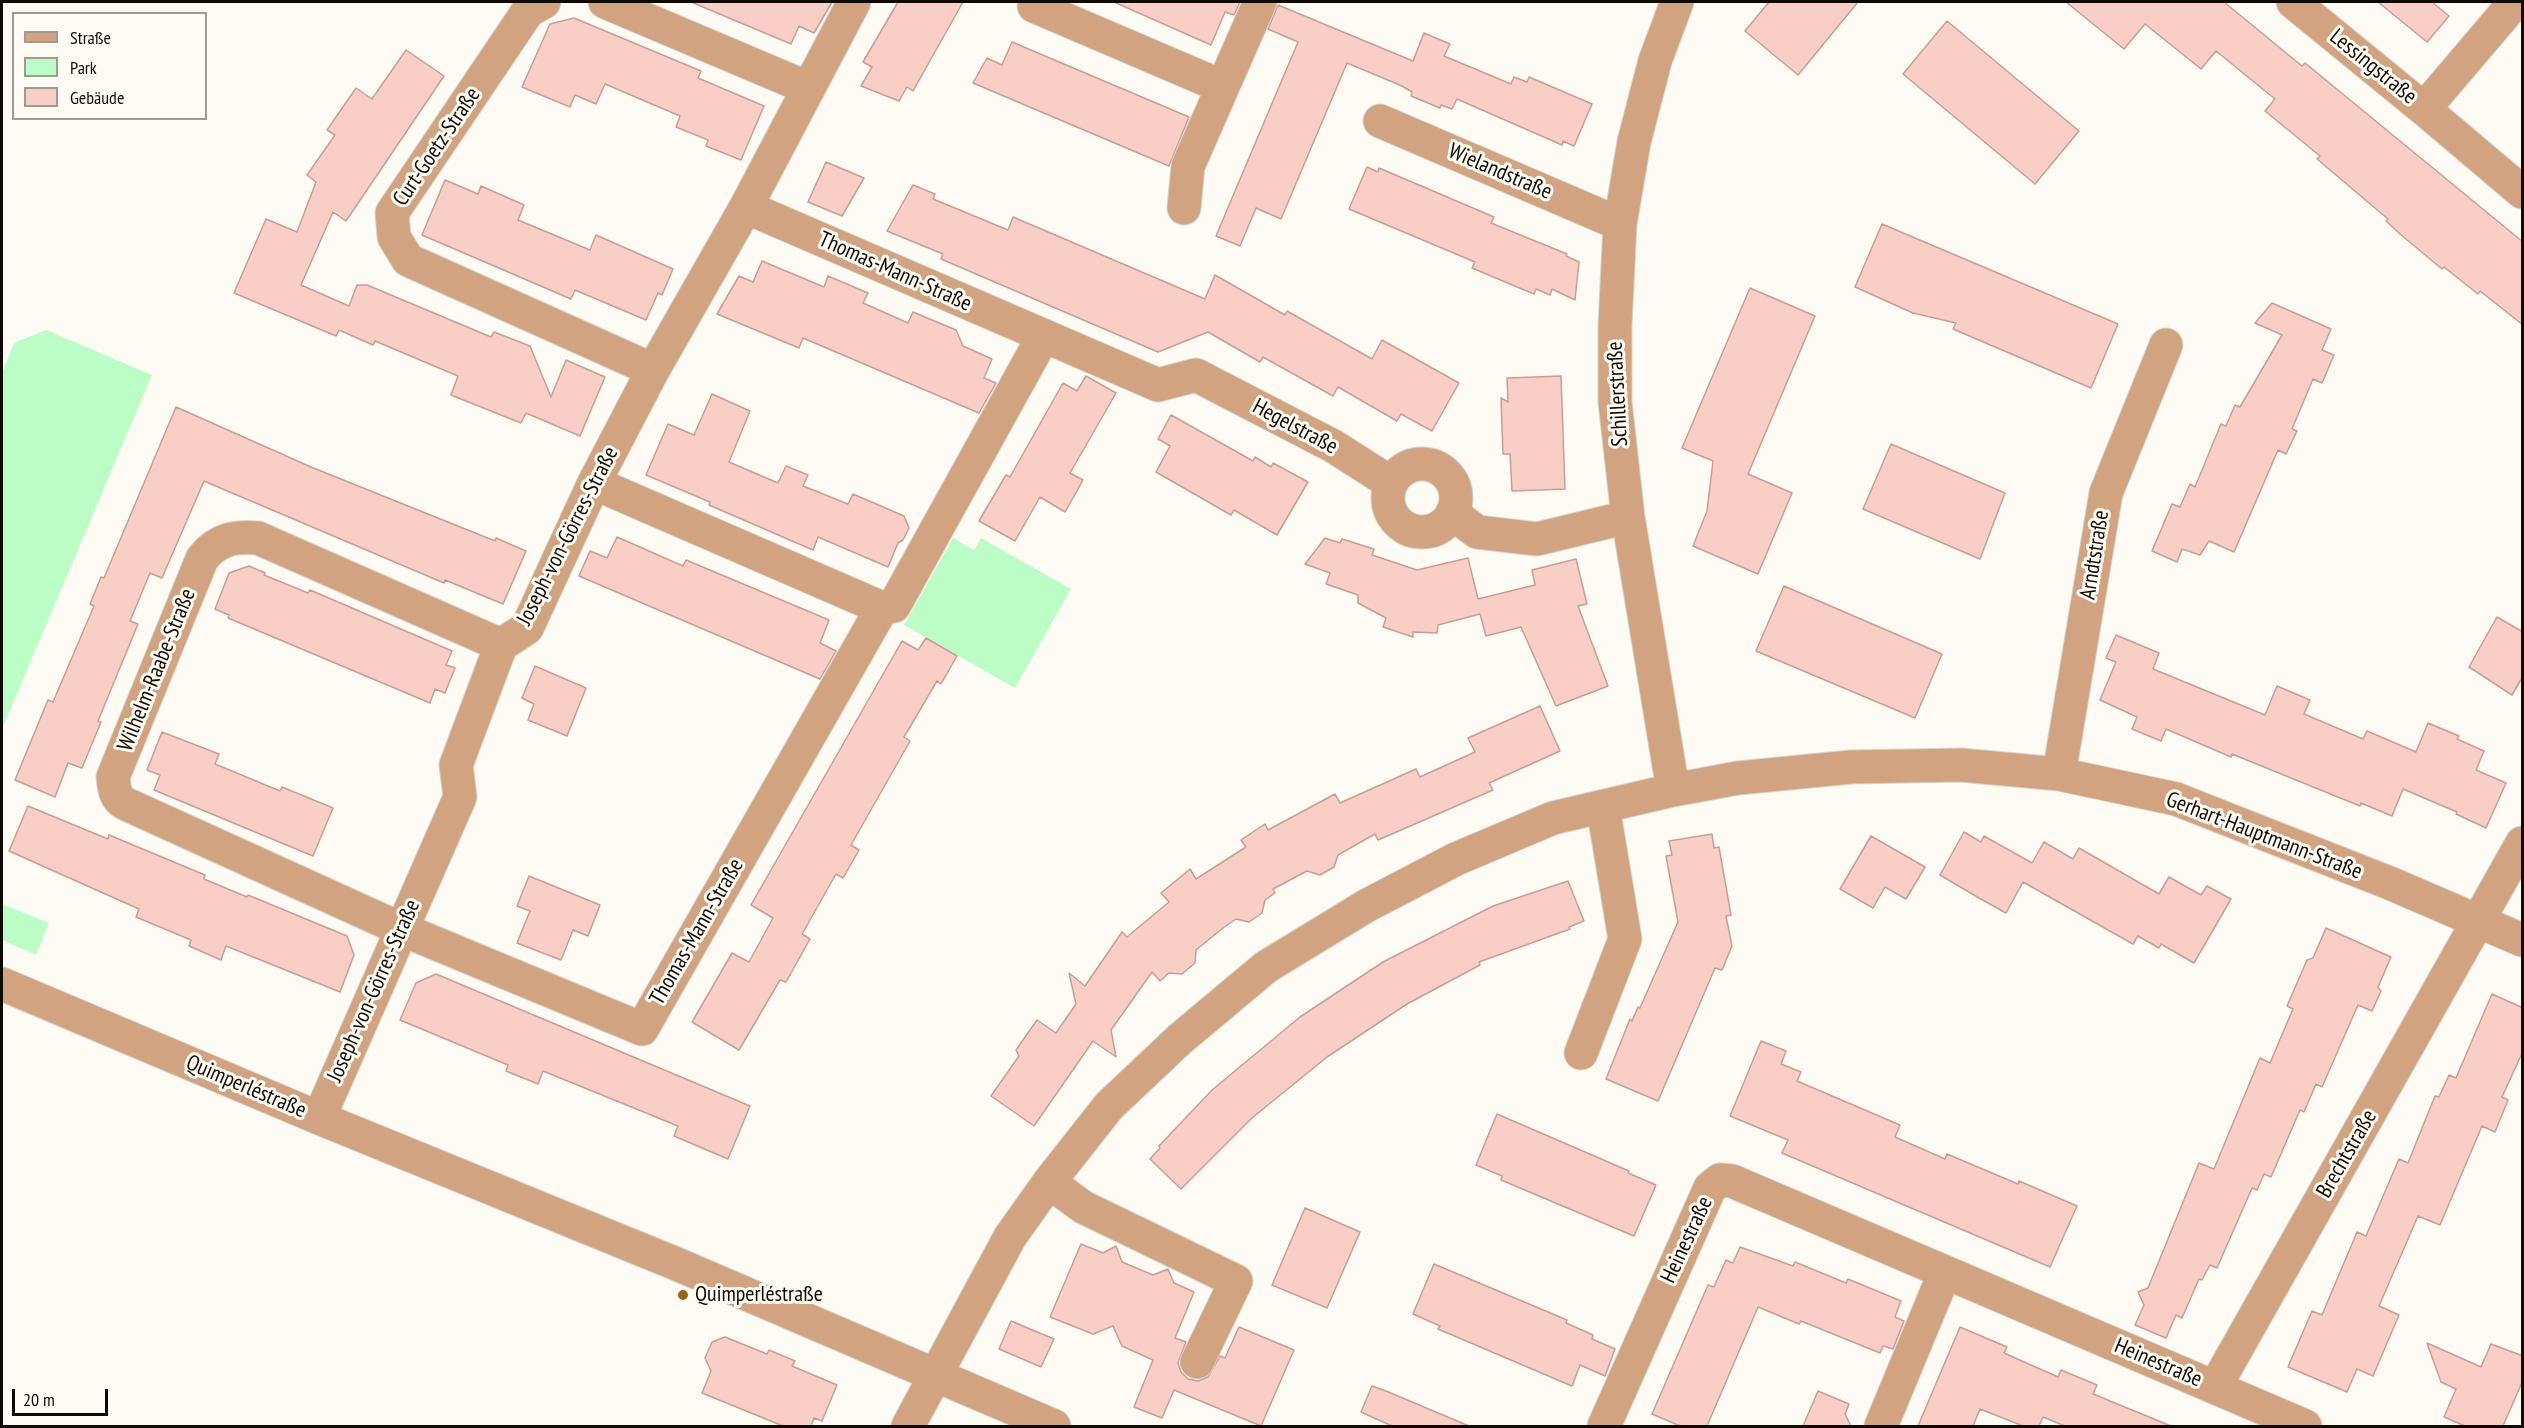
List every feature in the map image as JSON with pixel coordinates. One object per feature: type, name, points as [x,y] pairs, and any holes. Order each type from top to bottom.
[{"type":"street","name":"Curt-Goetz-Straße","points":[[544,2],[528,11],[392,213],[394,237],[408,260],[653,370]]},
{"type":"street","points":[[605,2],[808,87]]},
{"type":"street","name":"Joseph-von-Görres-Straße","points":[[319,1118],[460,797],[456,765],[501,645],[527,628],[594,483],[653,370],[746,207],[855,2]]},
{"type":"street","points":[[1184,208],[1188,166],[1221,86],[1260,2]]},
{"type":"street","name":"Schillerstraße","points":[[1673,790],[1628,517],[1615,402],[1615,325],[1620,224],[1634,142],[1654,61],[1677,2]]},
{"type":"street","name":"Lessingstraße","points":[[2293,2],[2523,192]]},
{"type":"street","name":"Lessingstraße","points":[[2424,109],[2515,2]]},
{"type":"street","points":[[1034,6],[1221,86]]},
{"type":"street","name":"Wielandstraße","points":[[1380,121],[1620,224]]},
{"type":"street","name":"Thomas-Mann-Straße","points":[[746,207],[1158,385],[1196,375]]},
{"type":"street","name":"Thomas-Mann-Straße","points":[[401,928],[642,1029],[882,608],[894,606],[1044,337]]},
{"type":"street","name":"Arndtstraße","points":[[2059,774],[2106,493],[2166,345]]},
{"type":"street","name":"Hegelstraße","points":[[1196,375],[1333,446],[1391,483]]},
{"type":"street","points":[[1420,464],[1431,465],[1450,479],[1455,490],[1452,513],[1435,529],[1424,532],[1412,531],[1393,517],[1388,494],[1391,483],[1408,467],[1420,464]]},
{"type":"street","points":[[594,483],[882,608]]},
{"type":"street","points":[[1452,513],[1477,532],[1537,539],[1628,517]]},
{"type":"street","name":"Wilhelm-Raabe-Straße","points":[[401,928],[121,802],[116,794],[113,777],[202,559],[209,550],[229,538],[258,538],[501,645]]},
{"type":"street","name":"Gerhart-Hauptmann-Straße","points":[[908,1426],[1011,1237],[1049,1182],[1109,1106],[1180,1038],[1266,967],[1366,906],[1456,859],[1553,818],[1673,790],[1738,778],[1851,766],[1961,765],[2059,774],[2176,799],[2523,940]]},
{"type":"street","points":[[1581,1053],[1625,939],[1603,807]]},
{"type":"street","name":"Brechtstraße","points":[[2215,1387],[2523,843]]},
{"type":"street","name":"Quimperléstraße","points":[[2,984],[319,1118],[679,1265],[1054,1426]]},
{"type":"street","name":"Heinestraße","points":[[1604,1426],[1710,1188],[1720,1180],[1740,1184],[2305,1426]]},
{"type":"street","points":[[1049,1182],[1083,1207],[1236,1281],[1197,1362]]},
{"type":"street","points":[[1881,1426],[1945,1272]]},
{"type":"green space","points":[[46,330],[152,375],[2,729],[2,373],[14,343]]},
{"type":"green space","points":[[953,538],[974,550],[981,538],[1071,589],[1015,688],[904,625]]},
{"type":"green space","points":[[2,904],[49,923],[36,955],[2,940]]},
{"type":"building","points":[[691,2],[832,2],[814,33],[799,26],[791,44]]},
{"type":"building","points":[[898,2],[963,2],[913,91],[907,87],[899,101],[861,86],[872,67],[863,62]]},
{"type":"building","points":[[1114,2],[1240,2],[1234,15],[1225,12],[1211,45]]},
{"type":"building","points":[[1769,2],[1858,2],[1798,75],[1745,31]]},
{"type":"building","points":[[2066,2],[2224,2],[2302,66],[2305,63],[2523,242],[2523,325],[2480,291],[2478,294],[2444,267],[2442,269],[2400,234],[2386,221],[2388,219],[2317,159],[2320,156],[2265,111],[2275,99],[2216,51],[2201,69],[2145,24],[2124,49]]},
{"type":"building","points":[[2378,2],[2432,2],[2449,16],[2427,42]]},
{"type":"building","points":[[1278,5],[1413,61],[1424,33],[1450,44],[1444,56],[1511,84],[1514,77],[1527,82],[1529,77],[1592,104],[1574,146],[1563,141],[1562,145],[1457,99],[1452,109],[1441,105],[1440,108],[1411,96],[1412,92],[1402,86],[1347,63],[1281,219],[1256,208],[1240,246],[1216,236],[1298,42],[1268,29]]},
{"type":"building","points":[[574,18],[701,71],[698,78],[764,106],[741,160],[706,146],[708,140],[676,127],[680,116],[605,84],[596,104],[575,95],[570,107],[522,87],[550,24]]},
{"type":"building","points":[[1947,21],[2079,131],[2035,184],[1903,74]]},
{"type":"building","points":[[1012,42],[1189,117],[1169,166],[973,83],[987,58],[1002,65]]},
{"type":"building","points":[[406,50],[444,76],[346,221],[333,212],[301,285],[349,306],[357,285],[367,285],[491,337],[494,332],[530,346],[551,397],[566,360],[605,377],[580,436],[526,413],[521,423],[451,395],[458,376],[375,341],[373,345],[339,330],[336,336],[234,293],[266,219],[297,232],[316,182],[307,175],[335,135],[327,130],[356,88],[372,99]]},
{"type":"building","points":[[826,162],[864,178],[842,216],[808,202]]},
{"type":"building","points":[[1367,167],[1378,172],[1379,168],[1494,217],[1491,223],[1567,254],[1566,256],[1579,262],[1575,300],[1552,289],[1550,295],[1536,289],[1534,294],[1472,268],[1475,262],[1349,209]]},
{"type":"building","points":[[445,180],[478,194],[481,186],[524,205],[518,220],[590,250],[596,235],[673,269],[662,295],[658,293],[646,320],[575,290],[571,299],[422,235]]},
{"type":"building","points":[[913,185],[935,194],[933,199],[1008,230],[1013,217],[1205,299],[1215,275],[1285,315],[1287,311],[1372,359],[1382,340],[1459,383],[1432,431],[1401,414],[1397,421],[1338,387],[1333,396],[1263,357],[1260,362],[1208,332],[1158,352],[941,259],[943,254],[887,231]]},
{"type":"building","points":[[1882,224],[2118,324],[2091,388],[1953,329],[1956,323],[1913,313],[1855,287]]},
{"type":"building","points":[[762,261],[824,287],[828,276],[868,293],[863,303],[908,323],[913,312],[956,330],[963,346],[992,359],[984,378],[996,383],[979,413],[803,338],[799,348],[717,314],[739,276],[753,282]]},
{"type":"building","points":[[1750,288],[1815,316],[1748,474],[1792,493],[1758,574],[1693,546],[1707,511],[1713,461],[1682,448]]},
{"type":"building","points":[[2272,303],[2331,329],[2322,350],[2334,355],[2322,383],[2313,379],[2292,429],[2297,431],[2286,454],[2278,450],[2234,552],[2209,541],[2200,555],[2182,549],[2177,562],[2152,551],[2172,504],[2180,507],[2190,484],[2195,487],[2221,424],[2226,426],[2235,405],[2240,407],[2282,335],[2255,323]]},
{"type":"building","points":[[1086,376],[1116,393],[1070,473],[1083,480],[1065,512],[1040,497],[1015,541],[979,521],[1006,475],[1010,477],[1063,383],[1077,391]]},
{"type":"building","points":[[1561,376],[1565,489],[1512,491],[1510,454],[1503,454],[1501,398],[1508,402],[1507,378]]},
{"type":"building","points":[[712,394],[750,411],[729,462],[778,483],[786,466],[808,475],[803,486],[848,504],[853,494],[904,516],[909,528],[903,540],[898,543],[888,567],[818,537],[813,550],[646,475],[668,424],[694,435]]},
{"type":"building","points":[[176,407],[311,467],[495,541],[496,538],[526,551],[503,604],[445,580],[444,583],[204,481],[162,578],[150,573],[130,621],[138,624],[98,721],[101,722],[82,768],[68,763],[55,797],[15,780],[48,700],[53,702],[94,606],[90,604],[101,577],[104,578]]},
{"type":"building","points":[[1171,415],[1253,461],[1255,457],[1271,467],[1273,463],[1308,482],[1277,535],[1234,510],[1231,515],[1156,472],[1170,446],[1158,439]]},
{"type":"building","points":[[1891,444],[2005,493],[1980,559],[1863,509]]},
{"type":"building","points":[[617,537],[683,566],[686,560],[829,620],[820,643],[836,651],[820,679],[579,576],[590,551],[607,558]]},
{"type":"building","points":[[1325,538],[1340,543],[1342,539],[1374,549],[1372,555],[1417,570],[1468,558],[1478,599],[1535,585],[1532,570],[1576,559],[1587,604],[1578,606],[1608,686],[1556,706],[1521,627],[1486,636],[1480,614],[1438,625],[1437,633],[1413,632],[1413,637],[1383,627],[1386,618],[1358,603],[1358,595],[1326,584],[1330,573],[1305,564]]},
{"type":"building","points":[[249,566],[265,573],[264,575],[308,593],[310,590],[452,651],[446,665],[455,668],[445,693],[435,689],[430,703],[228,618],[229,615],[215,609],[229,573]]},
{"type":"building","points":[[1784,586],[1942,654],[1915,718],[1756,651]]},
{"type":"building","points":[[2497,617],[2523,632],[2523,676],[2512,695],[2469,667]]},
{"type":"building","points":[[2116,635],[2159,653],[2153,669],[2265,715],[2277,686],[2310,700],[2304,714],[2363,739],[2367,731],[2416,752],[2428,723],[2459,736],[2457,739],[2484,751],[2476,770],[2506,783],[2486,828],[2456,814],[2457,812],[2403,789],[2392,816],[2361,803],[2360,806],[2232,754],[2231,757],[2166,729],[2161,741],[2132,729],[2137,717],[2100,700],[2116,662],[2106,658]]},
{"type":"building","points":[[926,638],[957,656],[941,684],[937,681],[904,737],[910,741],[851,845],[859,850],[843,878],[836,874],[802,934],[810,939],[786,982],[780,980],[739,1050],[692,1022],[732,953],[749,962],[773,918],[751,905],[902,641],[918,650]]},
{"type":"building","points":[[535,666],[586,688],[567,736],[528,720],[534,704],[522,698]]},
{"type":"building","points":[[1540,706],[1560,751],[1489,783],[1493,790],[1378,840],[1375,834],[1338,855],[1334,867],[1320,875],[1307,871],[1273,889],[1275,893],[1265,900],[1262,913],[1249,922],[1236,919],[1223,928],[1196,950],[1195,963],[1182,974],[1169,973],[1160,981],[1152,972],[1111,1030],[1116,1057],[1093,1041],[1034,1126],[991,1096],[1019,1056],[1016,1050],[1037,1020],[1056,1033],[1076,1004],[1069,973],[1085,986],[1122,932],[1127,937],[1169,902],[1161,893],[1190,869],[1196,879],[1246,847],[1241,840],[1265,824],[1268,830],[1335,794],[1340,803],[1416,769],[1420,777],[1475,752],[1468,738]]},
{"type":"building","points":[[162,732],[219,754],[215,764],[280,791],[282,787],[333,808],[313,856],[154,790],[160,775],[147,770]]},
{"type":"building","points":[[28,806],[108,839],[109,835],[205,875],[204,879],[347,936],[354,955],[340,992],[226,946],[221,960],[189,946],[191,940],[136,917],[139,909],[9,851]]},
{"type":"building","points":[[1964,832],[1981,842],[1984,836],[2032,863],[2044,842],[2073,859],[2079,848],[2159,894],[2169,877],[2201,895],[2207,886],[2231,899],[2194,963],[2161,944],[2159,948],[2138,936],[2133,944],[2023,882],[2006,913],[1979,898],[1940,875]]},
{"type":"building","points":[[1712,834],[1714,848],[1719,847],[1731,915],[1726,916],[1732,946],[1722,970],[1715,968],[1658,1101],[1606,1079],[1630,1019],[1632,1021],[1638,1007],[1640,1008],[1678,922],[1666,856],[1672,855],[1669,841]]},
{"type":"building","points":[[1871,836],[1925,867],[1906,899],[1885,887],[1873,908],[1840,889]]},
{"type":"building","points":[[529,876],[600,905],[588,936],[573,930],[561,960],[517,943],[530,911],[517,906]]},
{"type":"building","points":[[1568,881],[1584,921],[1569,927],[1570,929],[1479,962],[1480,965],[1407,1004],[1327,1057],[1252,1118],[1181,1189],[1150,1159],[1160,1148],[1159,1146],[1212,1090],[1300,1017],[1383,962],[1493,906]]},
{"type":"building","points":[[2326,928],[2391,957],[2378,987],[2381,991],[2372,1011],[2358,1005],[2322,1087],[2316,1084],[2304,1112],[2300,1110],[2271,1177],[2264,1174],[2257,1190],[2252,1188],[2217,1268],[2210,1265],[2202,1280],[2199,1279],[2182,1318],[2176,1315],[2166,1338],[2135,1325],[2144,1305],[2138,1292],[2148,1288],[2199,1163],[2214,1169],[2260,1058],[2270,1063],[2293,1009],[2287,1006],[2307,960],[2313,958]]},
{"type":"building","points":[[436,974],[750,1106],[728,1159],[674,1136],[678,1126],[543,1071],[538,1084],[506,1071],[508,1065],[400,1020],[416,983]]},
{"type":"building","points":[[2492,994],[2523,1008],[2523,1051],[2502,1097],[2508,1100],[2495,1132],[2482,1126],[2440,1225],[2418,1216],[2379,1306],[2399,1315],[2373,1376],[2357,1369],[2347,1392],[2288,1367],[2312,1311],[2322,1315],[2357,1232],[2366,1236],[2399,1159],[2408,1163],[2435,1096],[2439,1097],[2449,1075],[2456,1078]]},
{"type":"building","points":[[1761,1041],[1786,1051],[1781,1064],[1801,1072],[1797,1081],[1900,1125],[1895,1137],[1945,1159],[1947,1154],[2077,1206],[2050,1267],[1782,1153],[1788,1140],[1730,1116]]},
{"type":"building","points":[[1497,1114],[1656,1185],[1634,1236],[1501,1180],[1502,1176],[1476,1165]]},
{"type":"building","points":[[1305,1208],[1360,1232],[1327,1308],[1272,1285]]},
{"type":"building","points":[[1081,1244],[1103,1253],[1116,1246],[1122,1262],[1153,1275],[1168,1269],[1174,1283],[1194,1292],[1175,1338],[1186,1342],[1178,1363],[1181,1372],[1188,1379],[1198,1381],[1208,1377],[1220,1356],[1225,1358],[1239,1327],[1294,1350],[1261,1426],[1174,1390],[1162,1418],[1134,1407],[1153,1360],[1122,1346],[1113,1326],[1093,1334],[1050,1317]]},
{"type":"building","points":[[1740,1247],[1793,1266],[1795,1262],[1846,1283],[1848,1279],[1901,1301],[1895,1317],[1904,1321],[1893,1349],[1883,1346],[1880,1353],[1801,1321],[1799,1324],[1758,1307],[1707,1426],[1680,1426],[1652,1414],[1708,1285],[1714,1287],[1726,1260],[1733,1263]]},
{"type":"building","points":[[1434,1264],[1567,1320],[1566,1323],[1593,1335],[1592,1339],[1615,1349],[1605,1376],[1580,1365],[1572,1386],[1438,1329],[1440,1326],[1413,1314]]},
{"type":"building","points":[[1011,1321],[1054,1339],[1041,1367],[999,1349]]},
{"type":"building","points":[[1960,1327],[2007,1347],[2004,1353],[2058,1377],[2061,1370],[2097,1385],[2093,1394],[2171,1426],[2065,1426],[2043,1417],[2039,1426],[2023,1426],[1980,1409],[1973,1426],[1918,1426]]},
{"type":"building","points":[[725,1337],[767,1354],[769,1350],[795,1361],[792,1366],[837,1385],[822,1421],[814,1418],[811,1426],[783,1426],[702,1393],[711,1371],[705,1358],[712,1342]]},
{"type":"building","points":[[2427,1343],[2481,1367],[2491,1344],[2523,1356],[2523,1380],[2503,1426],[2465,1426],[2444,1417],[2456,1389],[2441,1382]]},
{"type":"building","points":[[1372,1386],[1469,1426],[1392,1426],[1361,1412]]},
{"type":"building","points":[[1818,1391],[1849,1404],[1845,1414],[1851,1426],[1803,1426]]},
{"type":"place","name":"Quimperléstraße","points":[[683,1295]]}]
